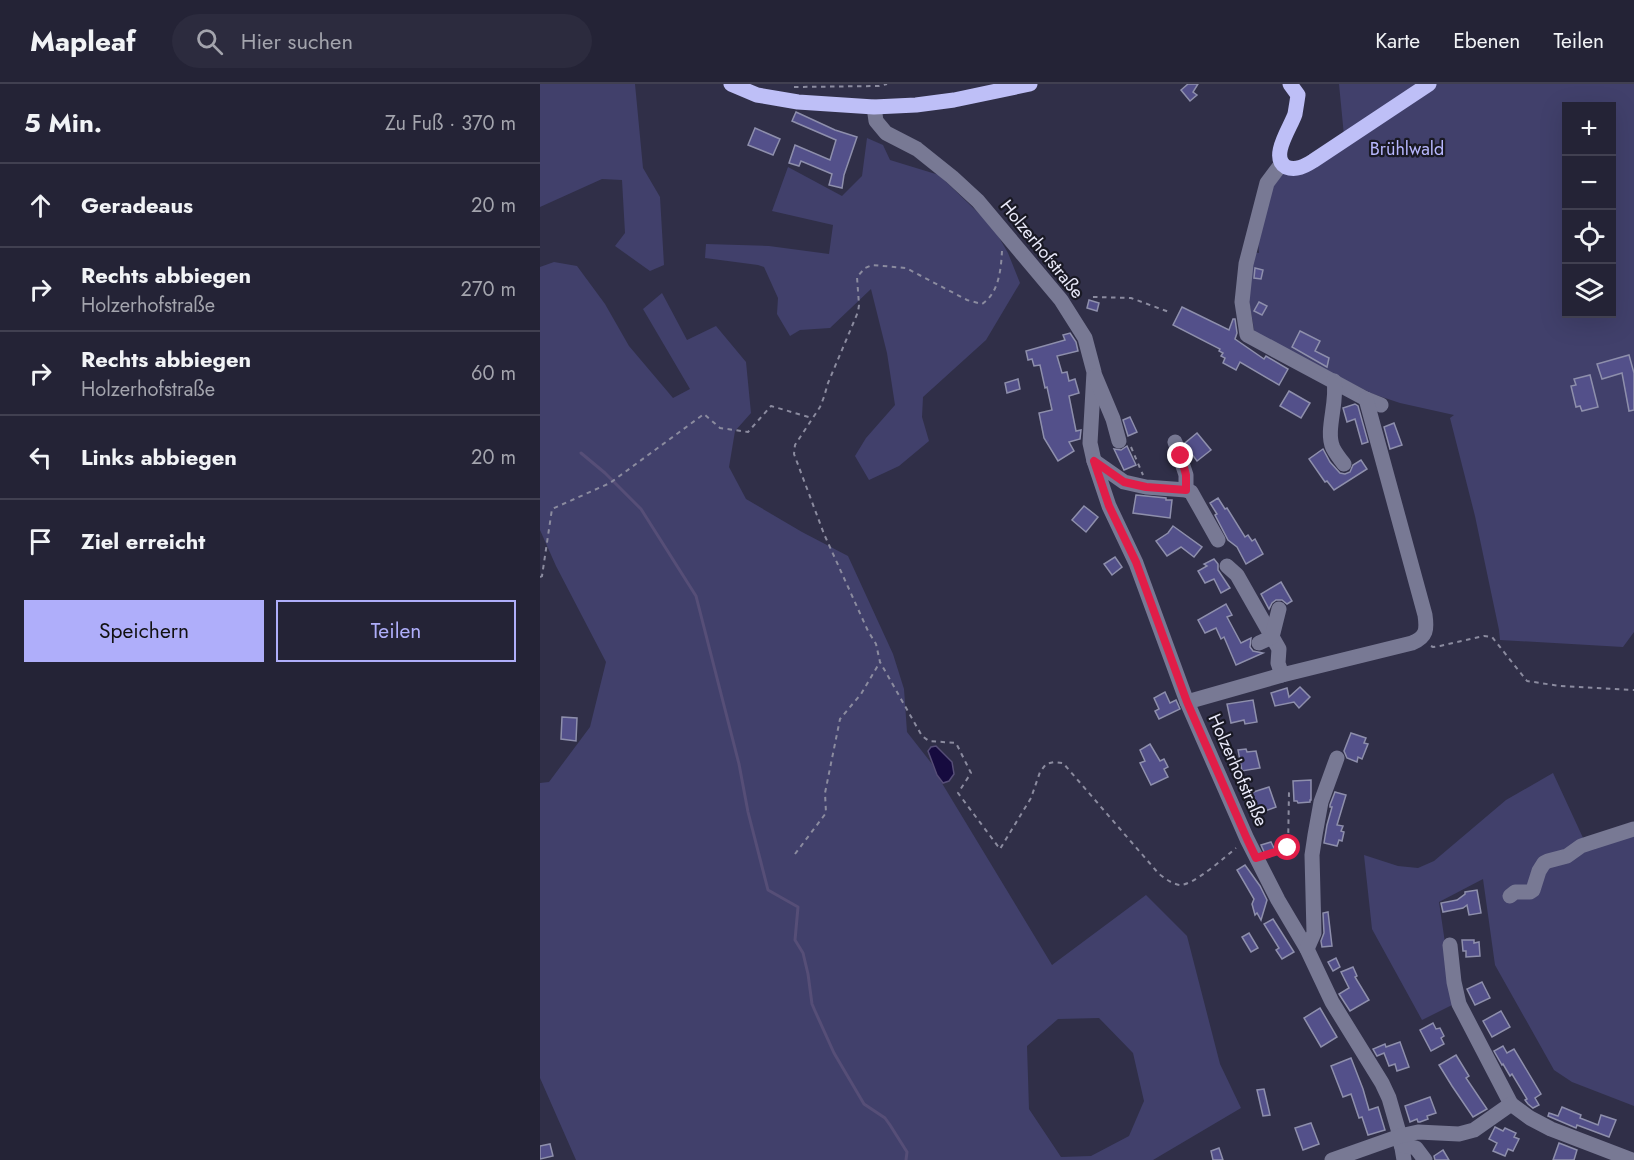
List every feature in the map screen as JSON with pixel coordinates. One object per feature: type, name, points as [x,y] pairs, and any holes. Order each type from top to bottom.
[{"type":"main road","points":[[731,84],[757,95],[798,102],[874,107],[954,100],[1030,84]]},
{"type":"main road","points":[[1290,84],[1298,95],[1295,114],[1280,154],[1282,163],[1293,168],[1304,166],[1429,84]]},
{"type":"street","name":"Holzerhofstraße","points":[[874,107],[876,121],[886,133],[917,149],[978,201],[1061,300],[1085,338],[1094,372],[1090,443],[1109,506],[1136,562],[1187,702],[1247,839],[1278,900],[1307,949],[1332,1002],[1382,1083],[1389,1098],[1402,1147]]},
{"type":"street","points":[[1282,163],[1267,183],[1246,264],[1242,302],[1247,335],[1381,405]]},
{"type":"street","points":[[1094,372],[1118,437]]},
{"type":"street","points":[[1334,381],[1335,403],[1331,439],[1333,448],[1344,465]]},
{"type":"street","points":[[1366,399],[1425,615],[1427,626],[1421,639]]},
{"type":"street","points":[[1175,442],[1186,475],[1186,490]]},
{"type":"street","points":[[1094,461],[1124,482],[1149,488],[1191,492],[1218,540]]},
{"type":"street","points":[[1227,566],[1237,576],[1266,640],[1279,650],[1278,663],[1282,675]]},
{"type":"street","points":[[1266,640],[1279,609]]},
{"type":"street","name":"Holzerhofstraße","points":[[1187,702],[1421,639]]},
{"type":"street","points":[[1307,949],[1314,933],[1312,855],[1315,835],[1321,802],[1337,758]]},
{"type":"street","points":[[1510,896],[1515,892],[1533,890],[1544,863],[1567,856],[1581,846],[1634,829]]},
{"type":"street","points":[[1450,945],[1459,1004],[1511,1104],[1551,1130],[1632,1160]]},
{"type":"street","points":[[1402,1147],[1418,1132],[1459,1134],[1474,1130],[1511,1104]]},
{"type":"street","points":[[1332,1160],[1402,1147],[1416,1148],[1425,1160]]},
{"type":"path","points":[[792,87],[887,84]]},
{"type":"path","points":[[1002,230],[1001,268],[996,286],[988,300],[982,304],[967,300],[906,268],[872,265],[865,268],[857,277],[858,312],[824,397],[795,445],[794,454],[824,534],[863,622],[876,644],[880,662],[922,736],[929,741],[956,743],[971,773],[958,794],[1000,849],[1031,798],[1040,772],[1046,764],[1054,762],[1063,763],[1159,874],[1171,882],[1181,885],[1191,882],[1247,839]]},
{"type":"path","points":[[1093,297],[1131,298],[1169,312]]},
{"type":"path","points":[[540,577],[552,509],[609,483],[704,414],[720,428],[748,432],[771,406],[812,417]]},
{"type":"path","points":[[1118,437],[1125,436],[1149,488]]},
{"type":"path","points":[[1421,639],[1433,647],[1484,636],[1492,637],[1527,681],[1560,686],[1634,690]]},
{"type":"path","points":[[795,854],[826,813],[825,793],[840,719],[861,694],[880,662]]},
{"type":"path","points":[[1256,858],[1288,848],[1289,792]]},
{"type":"green space","points":[[540,84],[635,84],[643,168],[660,197],[664,265],[650,271],[615,246],[625,233],[622,180],[602,179],[540,207]]},
{"type":"green space","name":"Brühlwald","points":[[1339,84],[1634,84],[1634,632],[1623,647],[1500,640],[1475,516],[1450,418],[1454,415],[1400,403],[1373,394],[1255,335],[1246,283],[1251,252],[1259,253],[1257,227],[1274,177],[1283,174],[1300,174],[1345,146]]},
{"type":"green space","points":[[867,138],[883,145],[890,160],[939,175],[993,227],[1008,253],[1020,283],[986,340],[923,397],[922,417],[929,441],[899,466],[869,480],[855,456],[866,438],[895,405],[887,353],[871,289],[830,328],[800,330],[790,336],[777,314],[778,298],[764,267],[705,258],[706,244],[769,246],[829,254],[833,225],[772,211],[788,167],[842,196],[862,176]]},
{"type":"green space","points":[[554,262],[577,266],[605,304],[629,346],[673,398],[690,389],[643,309],[662,293],[687,340],[716,326],[746,362],[751,413],[735,431],[729,467],[746,499],[848,556],[893,654],[904,689],[907,732],[932,764],[1052,965],[1146,895],[1187,936],[1220,1064],[1241,1108],[1153,1160],[576,1160],[540,1078],[540,783],[549,782],[590,727],[606,662],[540,530],[540,267]],"holes":[[[1099,1018],[1133,1053],[1144,1101],[1129,1136],[1091,1156],[1061,1157],[1029,1109],[1027,1046],[1058,1019]]]},
{"type":"green space","points":[[1553,773],[1584,840],[1634,825],[1634,1106],[1572,1082],[1554,1070],[1495,965],[1483,879],[1439,902],[1454,1004],[1422,1020],[1372,929],[1364,855],[1398,866],[1418,868],[1434,861],[1506,800]]},
{"type":"shaded area","points":[[936,746],[952,762],[954,774],[949,781],[943,783],[937,775],[928,751],[931,747]]},
{"type":"building","points":[[1188,84],[1198,84],[1193,92],[1197,95],[1190,101],[1181,90]]},
{"type":"building","points":[[796,112],[835,130],[857,137],[842,188],[829,185],[832,174],[801,161],[799,166],[789,163],[795,145],[830,160],[836,140],[792,121]]},
{"type":"building","points":[[755,128],[780,139],[773,155],[748,145]]},
{"type":"building","points":[[1255,268],[1263,270],[1261,279],[1254,278]]},
{"type":"building","points":[[1089,300],[1099,303],[1097,311],[1087,308]]},
{"type":"building","points":[[1259,302],[1267,306],[1262,315],[1254,311]]},
{"type":"building","points":[[1182,307],[1229,330],[1235,319],[1237,333],[1235,339],[1264,359],[1266,356],[1288,369],[1279,385],[1240,362],[1236,370],[1223,363],[1225,358],[1221,356],[1223,353],[1219,351],[1220,349],[1173,325]]},
{"type":"building","points":[[1300,331],[1320,341],[1315,351],[1329,358],[1327,367],[1292,347]]},
{"type":"building","points":[[1070,333],[1076,342],[1078,351],[1057,356],[1062,373],[1067,372],[1069,381],[1075,379],[1079,393],[1069,396],[1076,431],[1081,430],[1080,439],[1069,442],[1074,451],[1058,461],[1044,438],[1039,413],[1052,410],[1047,387],[1045,388],[1040,365],[1034,366],[1032,359],[1028,360],[1026,351],[1065,340],[1063,335]]},
{"type":"building","points":[[1629,355],[1634,373],[1634,410],[1629,411],[1622,373],[1602,379],[1597,364]]},
{"type":"building","points":[[1590,375],[1598,407],[1582,411],[1580,406],[1576,407],[1571,386],[1576,385],[1574,379]]},
{"type":"building","points":[[1018,379],[1020,389],[1007,393],[1005,383]]},
{"type":"building","points":[[1289,391],[1310,403],[1301,418],[1280,406]]},
{"type":"building","points":[[1355,404],[1358,406],[1368,442],[1362,444],[1355,419],[1347,422],[1343,408]]},
{"type":"building","points":[[1130,417],[1137,432],[1128,436],[1123,420]]},
{"type":"building","points":[[1394,423],[1402,445],[1390,449],[1384,427]]},
{"type":"building","points":[[1197,433],[1211,450],[1197,461],[1185,443]]},
{"type":"building","points":[[1127,446],[1136,465],[1124,470],[1114,449],[1121,450]]},
{"type":"building","points":[[1323,449],[1330,462],[1340,473],[1350,472],[1353,465],[1361,460],[1367,469],[1334,490],[1327,481],[1325,482],[1309,459]]},
{"type":"building","points":[[1136,495],[1172,500],[1170,518],[1133,513]]},
{"type":"building","points":[[1218,498],[1245,537],[1248,535],[1252,541],[1255,539],[1263,554],[1246,564],[1237,547],[1228,540],[1215,515],[1217,514],[1210,503]]},
{"type":"building","points":[[1084,506],[1098,517],[1086,532],[1072,520]]},
{"type":"building","points":[[1173,526],[1202,547],[1194,557],[1181,547],[1167,556],[1156,541],[1168,533]]},
{"type":"building","points":[[1115,557],[1122,567],[1112,575],[1104,564]]},
{"type":"building","points":[[1214,559],[1218,564],[1218,570],[1230,588],[1221,593],[1214,579],[1205,583],[1198,571],[1207,566],[1204,564]]},
{"type":"building","points":[[1281,582],[1292,601],[1287,604],[1282,600],[1276,600],[1269,609],[1261,594]]},
{"type":"building","points":[[1226,604],[1232,615],[1227,617],[1241,643],[1251,638],[1250,647],[1253,651],[1263,653],[1236,665],[1224,637],[1221,639],[1216,628],[1205,633],[1198,620]]},
{"type":"building","points":[[1300,687],[1310,697],[1299,708],[1294,702],[1275,706],[1271,693],[1287,688],[1289,697]]},
{"type":"building","points":[[1165,692],[1170,703],[1176,700],[1180,709],[1159,719],[1155,711],[1159,709],[1154,698]]},
{"type":"building","points":[[1253,700],[1257,722],[1245,724],[1244,720],[1231,723],[1227,704]]},
{"type":"building","points":[[562,717],[577,718],[576,741],[561,739]]},
{"type":"building","points":[[1351,733],[1366,738],[1364,743],[1368,744],[1362,759],[1358,757],[1357,762],[1347,758],[1344,751]]},
{"type":"building","points":[[1150,744],[1160,761],[1164,759],[1168,767],[1164,769],[1168,777],[1151,785],[1140,763],[1145,761],[1140,750]]},
{"type":"building","points":[[1246,749],[1247,752],[1256,751],[1260,768],[1242,771],[1238,750]]},
{"type":"building","points":[[1311,780],[1310,802],[1294,801],[1293,781]]},
{"type":"building","points":[[1269,787],[1276,807],[1265,811],[1263,807],[1249,811],[1244,795]]},
{"type":"building","points":[[1335,792],[1346,795],[1337,825],[1343,826],[1341,831],[1344,832],[1342,841],[1339,840],[1337,846],[1324,843],[1332,807],[1330,805]]},
{"type":"building","points":[[1271,842],[1275,850],[1265,854],[1261,845]]},
{"type":"building","points":[[1245,865],[1267,900],[1261,920],[1257,913],[1255,915],[1252,904],[1254,899],[1237,870]]},
{"type":"building","points":[[1477,890],[1481,913],[1469,915],[1467,905],[1443,912],[1441,903],[1457,900],[1465,892]]},
{"type":"building","points":[[1328,912],[1332,946],[1322,947],[1323,913]]},
{"type":"building","points":[[1273,919],[1294,952],[1282,959],[1276,950],[1279,948],[1264,924]]},
{"type":"building","points":[[1249,933],[1258,948],[1251,952],[1242,937]]},
{"type":"building","points":[[1462,940],[1479,942],[1480,956],[1466,957]]},
{"type":"building","points":[[1336,958],[1340,967],[1333,971],[1328,962]]},
{"type":"building","points":[[1353,967],[1357,976],[1355,977],[1369,1000],[1350,1011],[1339,994],[1349,988],[1341,972]]},
{"type":"building","points":[[1482,982],[1490,998],[1475,1005],[1467,989]]},
{"type":"building","points":[[1320,1008],[1337,1037],[1321,1047],[1304,1018]]},
{"type":"building","points":[[1501,1011],[1510,1027],[1492,1037],[1483,1021]]},
{"type":"building","points":[[1433,1023],[1436,1029],[1440,1028],[1444,1036],[1441,1038],[1444,1044],[1431,1051],[1420,1030]]},
{"type":"building","points":[[1400,1042],[1409,1067],[1397,1071],[1395,1064],[1389,1066],[1384,1053],[1377,1056],[1373,1049],[1385,1044],[1386,1047]]},
{"type":"building","points":[[1503,1046],[1507,1053],[1514,1049],[1541,1094],[1535,1098],[1539,1105],[1533,1108],[1528,1104],[1512,1074],[1510,1076],[1502,1065],[1494,1051]]},
{"type":"building","points":[[1456,1055],[1469,1076],[1466,1078],[1487,1109],[1473,1117],[1439,1065]]},
{"type":"building","points":[[1351,1058],[1369,1110],[1378,1107],[1385,1130],[1368,1135],[1362,1117],[1359,1118],[1351,1094],[1343,1097],[1331,1066]]},
{"type":"building","points":[[1264,1089],[1270,1115],[1263,1116],[1257,1090]]},
{"type":"building","points":[[1430,1097],[1436,1113],[1420,1122],[1417,1119],[1410,1122],[1405,1106]]},
{"type":"building","points":[[1562,1107],[1598,1125],[1601,1115],[1616,1120],[1609,1137],[1577,1125],[1576,1128],[1548,1116],[1549,1113],[1558,1116]]},
{"type":"building","points":[[1311,1123],[1319,1144],[1303,1150],[1295,1128]]},
{"type":"building","points":[[1495,1127],[1516,1133],[1514,1137],[1519,1139],[1513,1151],[1508,1149],[1505,1156],[1493,1151],[1497,1143],[1489,1139]]},
{"type":"building","points":[[1559,1143],[1577,1150],[1574,1160],[1553,1160]]},
{"type":"building","points":[[550,1144],[553,1156],[540,1159],[540,1146]]},
{"type":"building","points":[[1219,1148],[1223,1160],[1213,1160],[1211,1151]]},
{"type":"building","points":[[1443,1150],[1449,1160],[1435,1160],[1434,1156]]},
{"type":"waterway","points":[[581,453],[641,509],[696,596],[739,764],[748,812],[768,890],[798,907],[795,940],[803,953],[812,1004],[834,1053],[864,1104],[885,1118],[907,1152],[906,1160]]},
{"type":"route","points":[[1181,456],[1186,475],[1186,490],[1146,487],[1124,482],[1094,461],[1109,506],[1136,562],[1187,702],[1256,858],[1288,848]]}]
